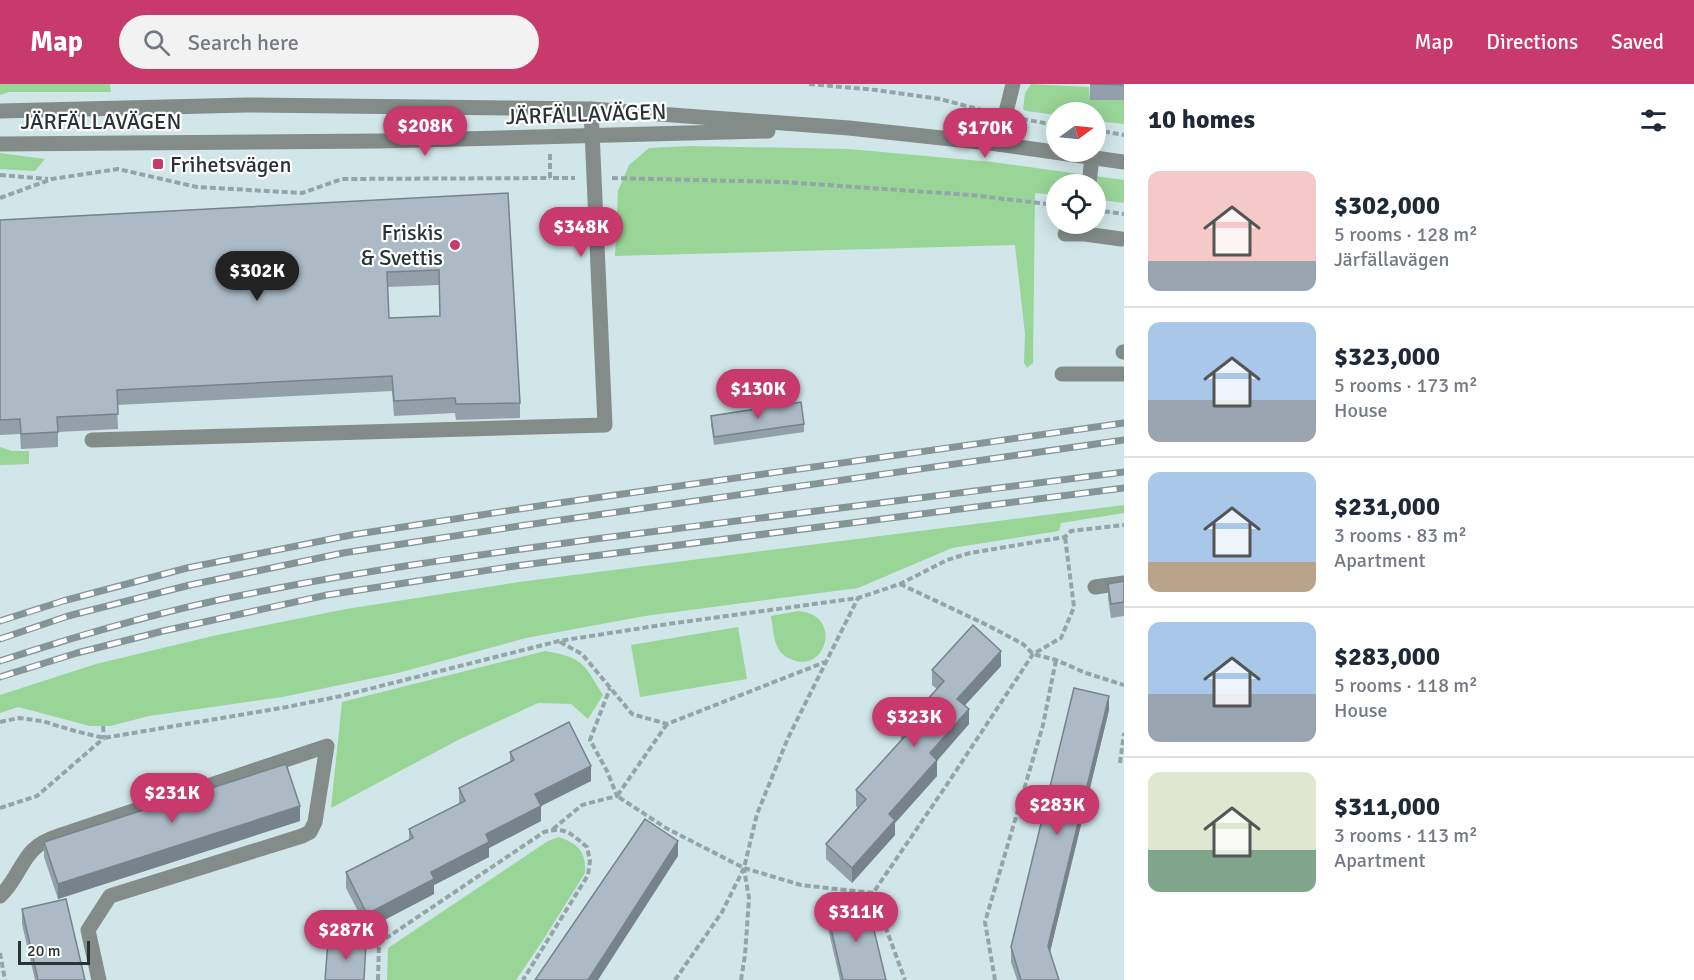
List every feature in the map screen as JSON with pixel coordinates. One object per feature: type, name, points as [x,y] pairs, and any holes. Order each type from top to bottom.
[{"type":"street","points":[[998,144],[1013,84]]},
{"type":"street","name":"JÄRFÄLLAVÄGEN","points":[[0,111],[247,105],[591,109],[849,128],[1046,151]]},
{"type":"street","points":[[92,440],[605,425],[591,109]]},
{"type":"street","name":"JÄRFÄLLAVÄGEN","points":[[0,144],[367,141],[849,128]]},
{"type":"street","name":"JÄRFÄLLAVÄGEN","points":[[1106,159],[1124,162]]},
{"type":"street","points":[[1103,234],[1121,239]]},
{"type":"street","points":[[1062,374],[1124,374]]},
{"type":"street","points":[[1095,587],[1124,583]]},
{"type":"street","points":[[0,896],[32,851],[43,842],[327,746],[315,822],[310,832],[110,896],[88,930],[99,980]]},
{"type":"path","points":[[809,84],[940,99],[1005,117],[1046,123]]},
{"type":"path","points":[[1106,132],[1124,135]]},
{"type":"path","points":[[550,137],[550,178]]},
{"type":"path","points":[[0,198],[52,179],[118,169],[197,187],[302,193],[342,179],[594,178],[783,182],[971,195],[1046,204]]},
{"type":"path","points":[[0,175],[52,179]]},
{"type":"path","points":[[1106,212],[1124,214]]},
{"type":"path","points":[[1,722],[19,718],[42,721],[104,738],[287,707],[342,696],[559,641],[858,598],[900,584],[947,560],[970,553],[1065,537],[1071,531],[1124,525]]},
{"type":"path","points":[[873,892],[1033,654],[1061,638],[1074,607],[1065,537]]},
{"type":"path","points":[[900,584],[987,625],[1023,644],[1033,654],[1056,660],[1086,674],[1124,685]]},
{"type":"path","points":[[675,980],[722,912],[744,868],[757,814],[788,738],[858,598]]},
{"type":"path","points":[[559,641],[582,654],[632,714],[668,724]]},
{"type":"path","points":[[995,980],[985,922],[1043,725],[1056,660]]},
{"type":"path","points":[[552,830],[582,805],[617,796],[668,724],[825,662]]},
{"type":"path","points":[[610,688],[590,740],[607,771],[617,796],[666,828],[744,868],[801,885],[873,892]]},
{"type":"path","points":[[103,726],[104,738]]},
{"type":"path","points":[[1120,763],[1124,733]]},
{"type":"path","points":[[0,808],[36,796],[104,738]]},
{"type":"path","points":[[378,980],[379,943],[544,832],[565,830],[587,847],[590,861],[588,875],[523,980]]},
{"type":"path","points":[[741,980],[749,898],[744,868]]},
{"type":"path","points":[[873,892],[904,980]]},
{"type":"path","points":[[0,953],[6,980]]},
{"type":"green space","points":[[0,84],[110,84],[111,92],[9,92],[0,95]]},
{"type":"green space","points":[[1031,84],[1089,87],[1090,100],[1124,100],[1124,124],[1106,122],[1106,102],[1046,102],[1046,114],[1026,111],[1023,109],[1025,93]]},
{"type":"green space","points":[[690,146],[849,149],[992,162],[1080,174],[1046,174],[1046,194],[1035,193],[1033,363],[1027,368],[1024,363],[1025,334],[1015,245],[615,256],[618,191],[629,165],[649,148]]},
{"type":"green space","points":[[0,153],[45,159],[35,171],[0,169]]},
{"type":"green space","points":[[1106,178],[1124,180],[1124,203],[1106,201]]},
{"type":"green space","points":[[0,447],[12,451],[29,451],[29,464],[0,465]]},
{"type":"green space","points":[[1124,505],[1124,513],[1061,523],[1059,531],[952,548],[858,588],[645,616],[526,638],[398,673],[282,697],[149,716],[110,726],[90,726],[18,707],[0,713],[0,695],[96,664],[217,635],[346,609],[519,582]]},
{"type":"green space","points":[[798,611],[812,614],[821,622],[825,631],[825,642],[821,651],[814,658],[805,662],[784,656],[779,650],[775,641],[771,616]]},
{"type":"green space","points":[[738,627],[747,679],[640,697],[631,645]]},
{"type":"green space","points":[[545,651],[568,656],[581,664],[591,676],[603,695],[588,719],[571,704],[538,703],[458,740],[331,808],[342,702]]},
{"type":"green space","points":[[559,837],[580,849],[584,859],[585,873],[516,980],[387,980],[388,948],[548,841]]},
{"type":"building","points":[[508,193],[520,403],[456,404],[455,398],[394,401],[392,376],[117,390],[118,414],[57,417],[58,432],[21,434],[20,419],[0,420],[0,220]],"holes":[[[439,270],[440,316],[389,318],[387,272]]]},
{"type":"building","points":[[801,402],[804,424],[714,437],[711,416]]},
{"type":"building","points":[[1124,581],[1124,602],[1111,604],[1108,584]]},
{"type":"building","points":[[973,625],[1001,651],[957,699],[969,709],[930,753],[937,760],[889,814],[895,820],[852,868],[826,844],[866,799],[856,790],[907,734],[901,729],[944,681],[932,670]]},
{"type":"building","points":[[1074,688],[1109,696],[1048,946],[1059,980],[1021,980],[1011,947]]},
{"type":"building","points":[[569,722],[591,766],[535,794],[541,806],[486,834],[489,842],[431,872],[434,879],[367,914],[346,872],[413,838],[409,829],[465,801],[459,788],[514,760],[510,752]]},
{"type":"building","points":[[286,764],[300,806],[58,884],[44,842]]},
{"type":"building","points":[[645,819],[678,841],[588,980],[535,980]]},
{"type":"building","points":[[66,899],[85,980],[38,980],[22,909]]},
{"type":"building","points":[[867,901],[886,980],[843,980],[827,912]]},
{"type":"building","points":[[328,941],[366,943],[364,980],[325,980]]},
{"type":"railway","points":[[0,621],[63,601],[187,568],[351,535],[552,504],[1124,423]]},
{"type":"railway","points":[[0,639],[68,616],[190,585],[343,553],[1124,440]]},
{"type":"railway","points":[[0,661],[182,608],[287,586],[375,571],[595,539],[1124,472]]},
{"type":"railway","points":[[0,677],[77,653],[163,631],[327,595],[515,566],[1124,488]]},
{"type":"place","name":"Frihetsvägen","points":[[158,164]]},
{"type":"place","name":"Friskis & Svettis","points":[[455,245]]}]
